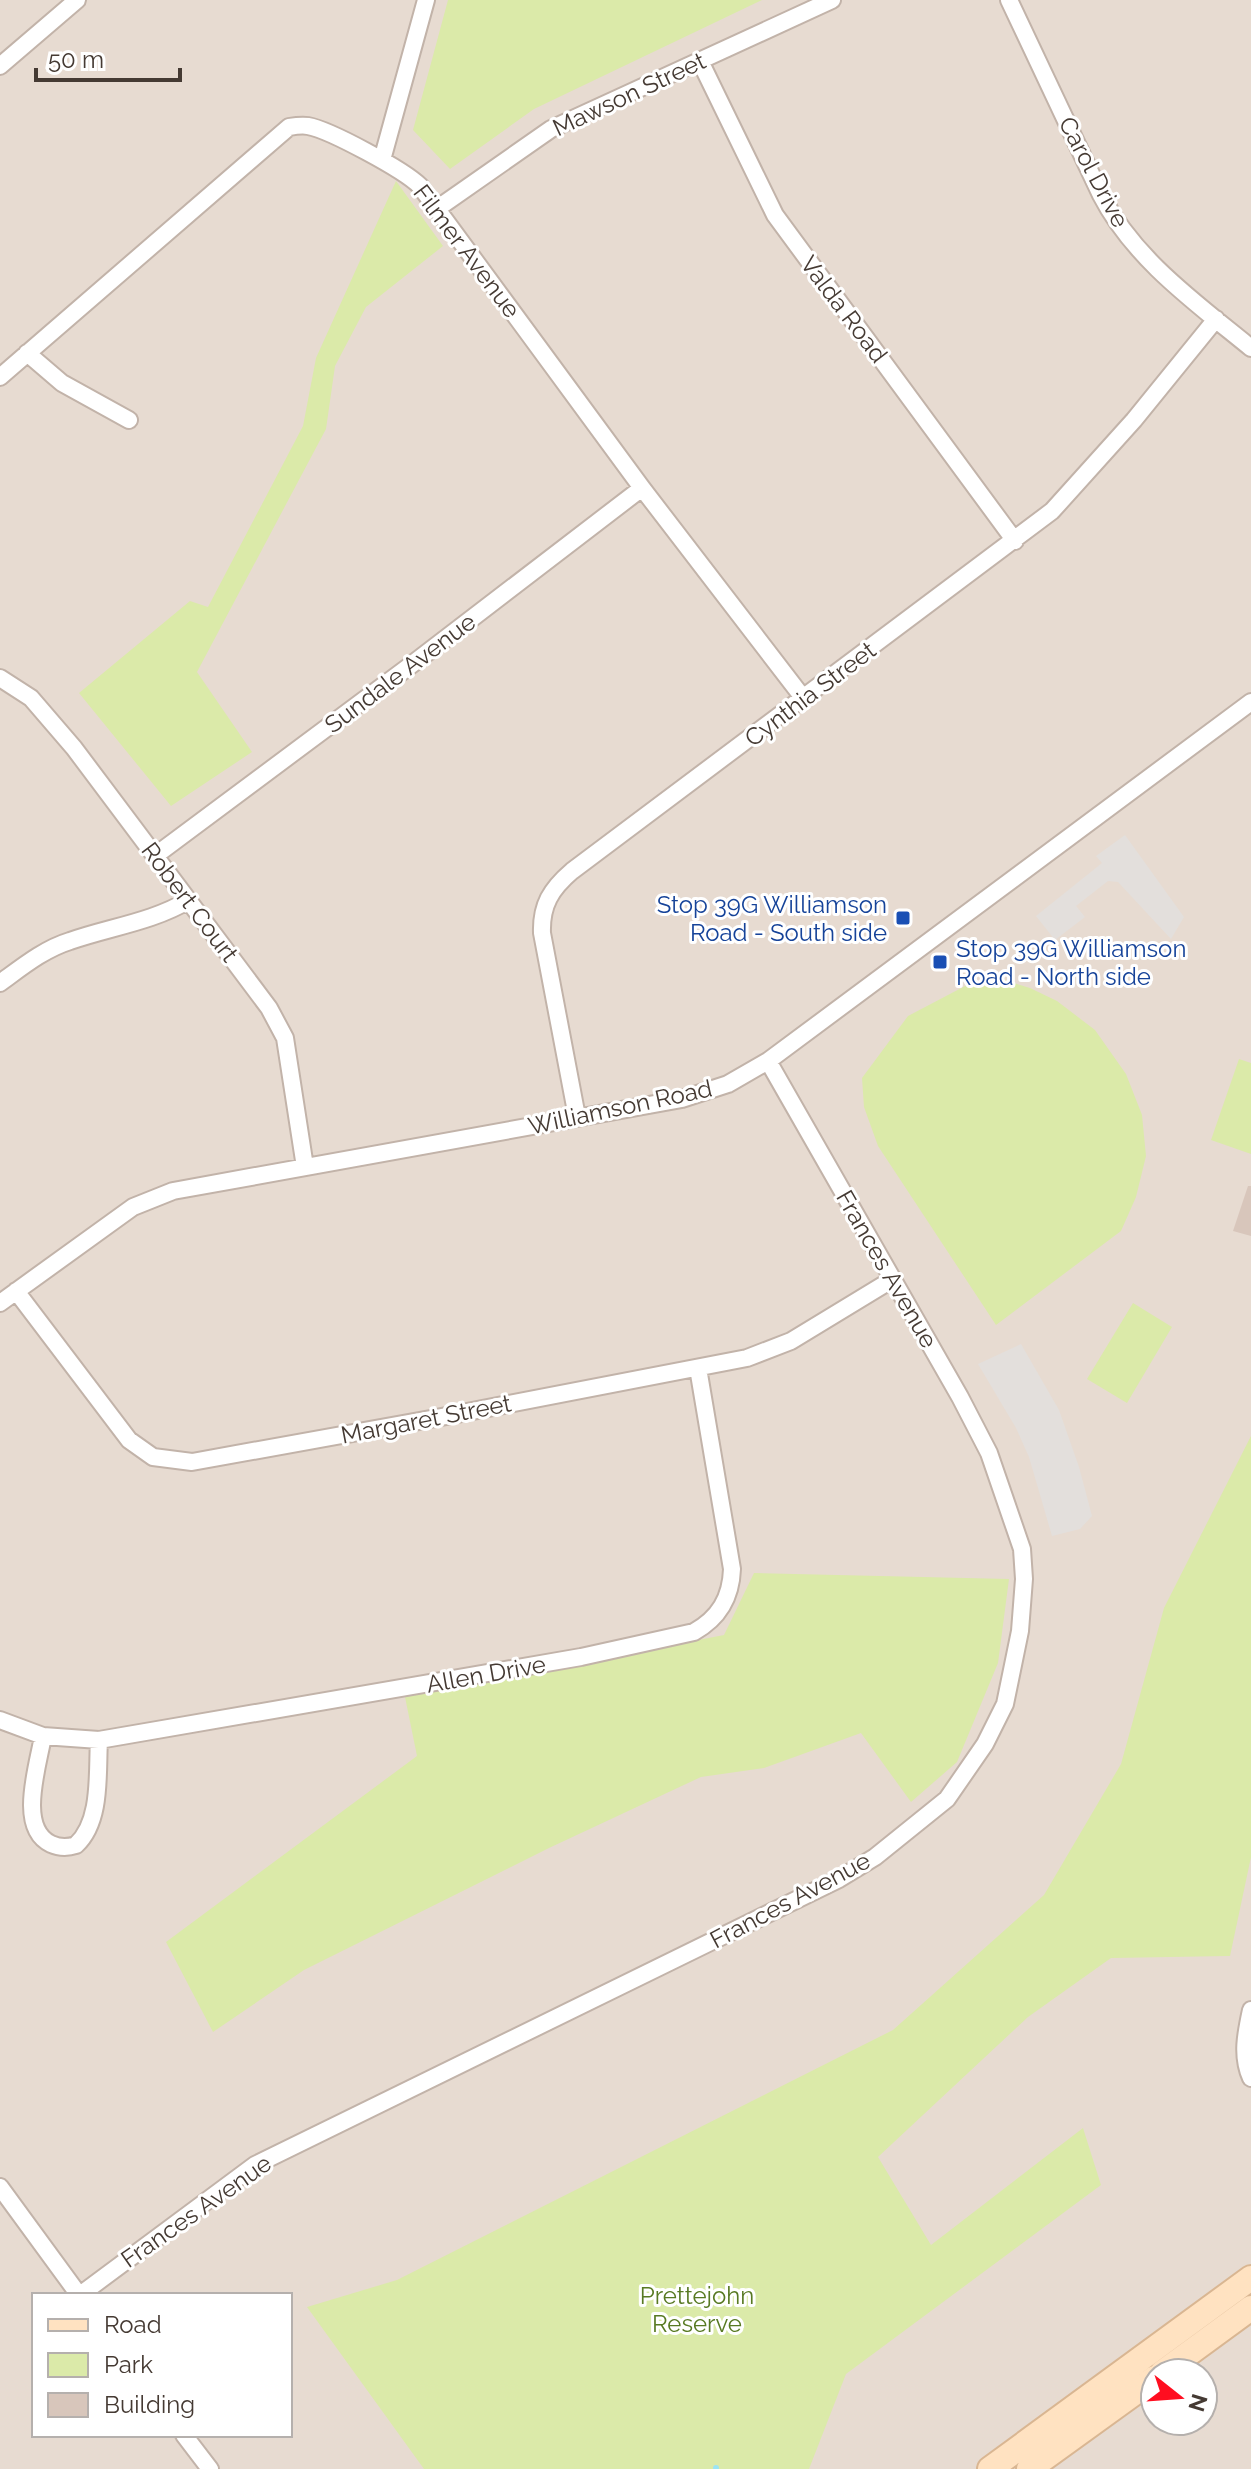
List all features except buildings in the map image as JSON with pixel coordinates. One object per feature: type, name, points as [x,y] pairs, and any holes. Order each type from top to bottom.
[{"type":"main road","points":[[990,2469],[1251,2278]]},
{"type":"main road","points":[[1184,2357],[1251,2308]]},
{"type":"main road","points":[[1029,2469],[1139,2390]]},
{"type":"street","points":[[0,66],[77,0]]},
{"type":"street","points":[[382,160],[426,0]]},
{"type":"street","name":"Mawson Street","points":[[438,208],[551,129],[832,0]]},
{"type":"street","name":"Carol Drive","points":[[1009,0],[1117,224],[1144,255],[1251,348]]},
{"type":"street","name":"Valda Road","points":[[700,61],[775,215],[1015,541]]},
{"type":"street","name":"Filmer Avenue","points":[[0,377],[289,127],[309,126],[410,176],[438,208],[642,488],[804,699]]},
{"type":"street","name":"Cynthia Street","points":[[577,1117],[542,933],[547,899],[559,882],[1015,541],[1070,494],[1216,319]]},
{"type":"street","points":[[27,353],[62,383],[129,420]]},
{"type":"street","name":"Sundale Avenue","points":[[156,855],[642,488]]},
{"type":"street","name":"Robert Court","points":[[0,678],[31,698],[45,713],[156,855],[279,1025],[288,1057],[305,1167]]},
{"type":"street","name":"Williamson Road","points":[[0,1303],[133,1207],[173,1191],[708,1092],[735,1080],[768,1061],[1251,702]]},
{"type":"street","points":[[0,983],[35,958],[68,941],[156,916],[189,900]]},
{"type":"street","name":"Frances Avenue","points":[[83,2293],[255,2165],[839,1879],[875,1857],[947,1799],[985,1744],[1005,1704],[1020,1631],[1022,1549],[989,1453],[768,1061]]},
{"type":"street","name":"Margaret Street","points":[[16,1291],[122,1432],[140,1450],[165,1460],[192,1462],[747,1358],[778,1348],[893,1279]]},
{"type":"street","name":"Allen Drive","points":[[0,1720],[43,1736],[99,1740],[581,1657],[685,1634],[708,1624],[728,1598],[732,1569],[698,1368]]},
{"type":"street","points":[[43,1736],[31,1821],[43,1839],[64,1847],[76,1845],[89,1829],[95,1803],[99,1740]]},
{"type":"street","points":[[1251,2010],[1245,2049],[1251,2078]]},
{"type":"street","points":[[0,2187],[79,2293]]},
{"type":"street","points":[[186,2437],[210,2469]]},
{"type":"shaded area","points":[[0,0],[1251,0],[1251,2469],[0,2469]]},
{"type":"shaded area","points":[[1125,835],[1184,917],[1171,939],[1118,882],[1108,881],[1076,906],[1085,917],[1055,940],[1036,916],[1102,863],[1096,856]]},
{"type":"shaded area","points":[[1021,1344],[1059,1410],[1092,1516],[1080,1529],[1052,1536],[1029,1457],[1016,1428],[978,1364]]},
{"type":"green space","points":[[448,0],[762,0],[534,109],[450,169],[413,130]]},
{"type":"green space","points":[[396,181],[443,246],[366,307],[335,366],[326,429],[197,672],[252,752],[171,806],[79,693],[190,601],[208,607],[303,426],[316,358]]},
{"type":"green space","points":[[998,978],[1057,1001],[1095,1030],[1126,1074],[1142,1115],[1146,1156],[1136,1197],[1121,1231],[996,1325],[878,1146],[864,1107],[862,1078],[908,1016],[967,985]]},
{"type":"green space","points":[[1239,1059],[1251,1063],[1251,1154],[1211,1140]]},
{"type":"green space","points":[[1133,1303],[1172,1327],[1127,1403],[1087,1379]]},
{"type":"green space","name":"Prettejohn Reserve","points":[[1251,1436],[1251,1857],[1230,1956],[1111,1958],[1028,2017],[878,2157],[931,2245],[1083,2128],[1101,2185],[846,2374],[809,2469],[424,2469],[307,2307],[397,2280],[893,2030],[1044,1895],[1121,1764],[1164,1608]]},
{"type":"green space","points":[[754,1573],[1009,1579],[998,1663],[957,1762],[911,1802],[861,1733],[764,1768],[701,1777],[549,1848],[304,1970],[213,2032],[166,1942],[417,1756],[405,1697],[724,1635]]},
{"type":"place","name":"Stop 39G Williamson Road - South side","points":[[903,918]]},
{"type":"place","name":"Stop 39G Williamson Road - North side","points":[[940,962]]}]
